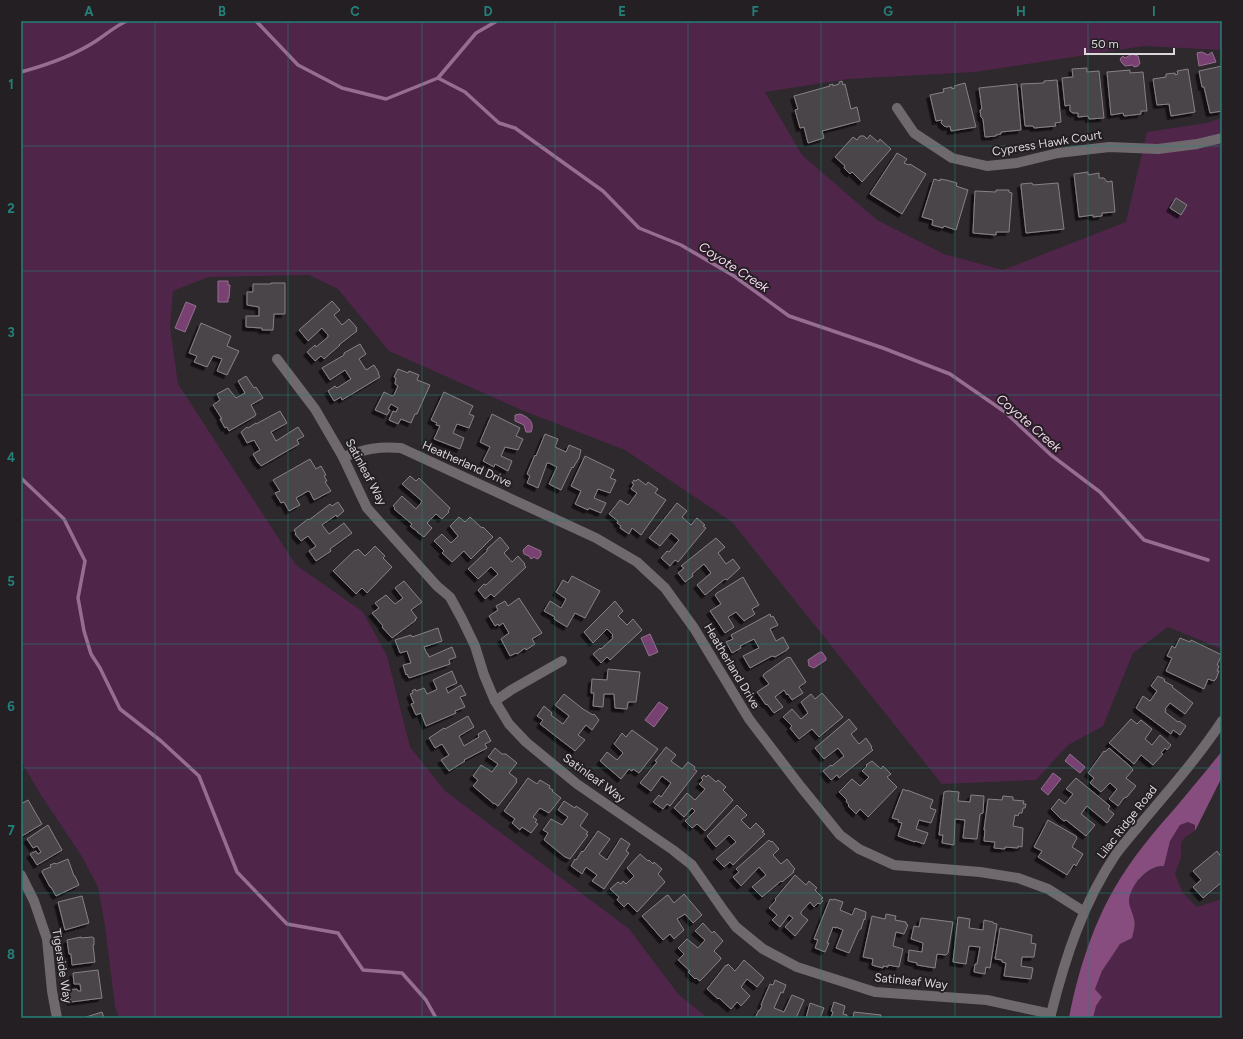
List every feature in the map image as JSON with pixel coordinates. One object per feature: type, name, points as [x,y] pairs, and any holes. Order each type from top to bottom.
[{"type":"street","name":"Cypress Hawk Court","points":[[897,108],[914,133],[952,158],[987,166],[1017,162],[1065,152],[1109,147],[1158,149],[1196,144],[1222,138]]},
{"type":"street","name":"Satinleaf Way","points":[[277,359],[315,409],[343,457],[367,508],[437,586],[450,597],[475,646],[484,675],[495,701],[508,724],[526,742],[577,784],[673,850],[692,865],[736,927],[763,949],[797,967],[875,992],[987,1000],[1051,1016]]},
{"type":"street","name":"Heatherland Drive","points":[[343,457],[367,449],[384,447],[402,448],[596,538],[637,562],[665,588],[694,628],[749,719],[800,787],[840,834],[859,849],[894,865],[980,872],[1018,878],[1048,889],[1083,911]]},
{"type":"street","points":[[495,701],[511,690],[562,661]]},
{"type":"street","name":"Lilac Ridge Road","points":[[1051,1016],[1061,975],[1083,911],[1104,874],[1117,854],[1175,783],[1222,721]]},
{"type":"street","name":"Tigerside Way","points":[[21,875],[34,901],[47,939],[52,991],[57,1018]]},
{"type":"shaded area","points":[[21,21],[1222,21],[1222,50],[1144,46],[975,72],[848,79],[765,92],[802,155],[877,220],[944,254],[1003,270],[1126,222],[1147,132],[1207,123],[1222,118],[1222,649],[1168,627],[1133,653],[1103,726],[1068,745],[1036,780],[942,784],[732,522],[625,450],[524,411],[389,351],[338,289],[309,275],[208,277],[173,291],[170,327],[178,384],[296,565],[363,612],[387,656],[410,747],[445,791],[629,929],[679,995],[708,1018],[119,1018],[115,1006],[105,926],[98,887],[81,855],[39,792],[21,761]]},
{"type":"shaded area","points":[[1202,52],[1208,55],[1212,52],[1216,62],[1199,66],[1197,53]]},
{"type":"shaded area","points":[[1132,54],[1138,56],[1140,63],[1138,66],[1134,67],[1133,65],[1125,66],[1120,59],[1123,56],[1125,58]]},
{"type":"shaded area","points":[[218,281],[228,281],[228,285],[230,285],[228,302],[218,302]]},
{"type":"shaded area","points":[[186,302],[196,306],[185,332],[175,328]]},
{"type":"shaded area","points":[[520,414],[532,423],[531,432],[526,432],[524,425],[515,421],[515,415]]},
{"type":"shaded area","points":[[528,545],[541,551],[539,558],[537,559],[534,557],[531,559],[529,556],[524,554],[523,550]]},
{"type":"shaded area","points":[[650,634],[658,652],[649,656],[641,638]]},
{"type":"shaded area","points":[[822,652],[826,660],[814,668],[809,666],[808,660]]},
{"type":"shaded area","points":[[659,702],[668,708],[654,727],[645,720]]},
{"type":"shaded area","points":[[1222,751],[1222,777],[1195,831],[1195,825],[1188,822],[1180,825],[1170,841],[1164,866],[1146,872],[1136,883],[1130,895],[1129,901],[1135,922],[1132,938],[1120,944],[1102,971],[1095,989],[1102,997],[1096,1006],[1093,1018],[1069,1018],[1076,985],[1086,952],[1099,919],[1114,889],[1143,846]]},
{"type":"shaded area","points":[[1070,754],[1085,767],[1080,773],[1065,761]]},
{"type":"shaded area","points":[[1053,773],[1061,779],[1048,795],[1041,789]]},
{"type":"shaded area","points":[[1188,822],[1195,825],[1195,831],[1184,838],[1181,843],[1181,857],[1175,874],[1183,893],[1197,907],[1222,899],[1222,1018],[1093,1018],[1096,1006],[1102,997],[1095,989],[1098,980],[1117,948],[1135,927],[1129,902],[1132,890],[1140,878],[1146,873],[1152,869],[1164,866],[1170,841],[1180,825]]},
{"type":"building","points":[[1222,66],[1222,111],[1210,113],[1199,71]]},
{"type":"building","points":[[1087,68],[1087,72],[1099,71],[1104,118],[1089,119],[1088,116],[1078,117],[1078,113],[1073,113],[1070,111],[1070,105],[1065,106],[1062,78],[1073,77],[1072,69]]},
{"type":"building","points":[[1188,69],[1195,112],[1171,116],[1169,104],[1157,105],[1153,79],[1166,77],[1166,74],[1175,73],[1175,75],[1178,74],[1177,71]]},
{"type":"building","points":[[1130,70],[1130,73],[1143,72],[1147,111],[1141,111],[1141,114],[1124,116],[1123,113],[1111,115],[1107,72]]},
{"type":"building","points":[[1057,80],[1061,122],[1055,123],[1056,126],[1034,128],[1033,126],[1025,126],[1021,84],[1044,83],[1044,81]]},
{"type":"building","points":[[842,81],[843,85],[845,84],[851,109],[857,107],[860,121],[822,131],[824,138],[808,143],[804,127],[800,128],[795,110],[798,109],[794,96],[833,84],[833,86]]},
{"type":"building","points":[[965,83],[976,127],[951,131],[950,126],[944,126],[941,123],[942,120],[936,121],[930,95],[944,92],[943,89],[952,87],[952,89],[955,88],[954,86]]},
{"type":"building","points":[[1017,84],[1021,130],[1001,132],[1001,134],[996,136],[985,137],[983,119],[981,117],[980,110],[982,109],[979,88]]},
{"type":"building","points":[[870,135],[878,142],[880,139],[891,149],[862,182],[852,172],[850,174],[844,168],[845,166],[835,157],[853,137],[857,140],[860,136],[864,136],[867,139]]},
{"type":"building","points":[[897,153],[907,159],[904,163],[910,164],[926,174],[902,214],[870,194]]},
{"type":"building","points":[[1088,172],[1088,175],[1099,173],[1099,178],[1104,178],[1107,182],[1112,181],[1115,212],[1102,213],[1102,216],[1093,217],[1093,215],[1079,217],[1074,174]]},
{"type":"building","points":[[934,179],[957,183],[956,186],[968,190],[956,230],[944,226],[943,228],[932,225],[933,220],[922,217]]},
{"type":"building","points":[[1032,183],[1033,185],[1058,183],[1064,229],[1026,233],[1021,184]]},
{"type":"building","points":[[996,190],[1009,190],[1009,192],[1012,193],[1009,232],[996,232],[996,235],[973,233],[975,191],[996,192]]},
{"type":"building","points":[[1176,198],[1187,205],[1181,215],[1170,208]]},
{"type":"building","points":[[285,283],[285,314],[274,314],[273,330],[262,330],[262,328],[246,327],[246,316],[259,316],[259,307],[247,305],[247,292],[253,292],[253,284]]},
{"type":"building","points":[[332,301],[340,310],[334,315],[342,325],[349,319],[357,328],[357,331],[324,359],[321,356],[315,361],[307,352],[315,345],[316,347],[328,337],[328,335],[322,328],[308,341],[299,330]]},
{"type":"building","points":[[201,323],[231,336],[227,346],[239,351],[227,375],[217,371],[222,359],[213,356],[207,367],[194,362],[197,356],[189,353]]},
{"type":"building","points":[[360,344],[366,354],[359,359],[366,370],[374,365],[380,377],[342,400],[341,397],[334,401],[328,391],[335,386],[337,388],[351,379],[345,370],[330,380],[322,368]]},
{"type":"building","points":[[398,369],[419,375],[417,380],[430,385],[417,414],[415,414],[411,423],[401,419],[398,424],[389,420],[393,411],[396,412],[398,408],[391,404],[387,415],[375,410],[384,392],[392,396],[394,395],[398,386],[395,384],[396,378],[394,377]]},
{"type":"building","points":[[246,376],[263,398],[251,405],[256,414],[255,416],[229,431],[227,427],[225,428],[220,419],[222,419],[213,405],[220,400],[217,394],[228,388],[236,398],[245,393],[238,381]]},
{"type":"building","points":[[444,392],[473,406],[469,414],[474,416],[469,428],[457,424],[453,433],[464,438],[460,449],[434,439],[440,426],[436,425],[437,423],[431,420]]},
{"type":"building","points":[[280,411],[287,423],[271,432],[276,441],[298,427],[304,436],[297,440],[299,444],[261,466],[253,454],[260,450],[254,440],[247,443],[241,432],[247,427],[248,428]]},
{"type":"building","points":[[492,414],[520,428],[516,436],[523,439],[518,450],[505,447],[501,456],[512,461],[508,471],[495,464],[494,467],[483,461],[490,447],[480,442]]},
{"type":"building","points":[[545,434],[558,439],[555,447],[566,452],[569,445],[581,450],[579,458],[573,468],[572,467],[561,490],[549,484],[557,467],[549,463],[547,463],[538,488],[527,483],[530,476],[527,474]]},
{"type":"building","points":[[585,456],[614,470],[610,478],[616,480],[610,493],[598,489],[594,498],[606,503],[601,513],[589,508],[588,510],[575,504],[581,491],[571,486]]},
{"type":"building","points":[[310,459],[316,469],[321,466],[326,475],[324,476],[327,481],[325,482],[331,491],[314,500],[308,491],[296,498],[300,505],[289,511],[284,502],[281,503],[275,493],[280,491],[273,480]]},
{"type":"building","points":[[410,476],[416,481],[419,478],[450,508],[448,511],[449,512],[442,519],[436,514],[427,523],[432,528],[424,537],[410,526],[412,524],[394,509],[395,508],[393,506],[402,496],[416,509],[421,503],[422,501],[402,484]]},
{"type":"building","points":[[638,479],[646,485],[648,482],[658,489],[655,493],[666,500],[641,535],[632,528],[629,534],[620,528],[621,526],[617,523],[618,521],[609,514],[620,500],[628,505],[629,504],[637,493],[631,489],[634,484],[632,483],[634,480],[636,481]]},
{"type":"building","points":[[338,502],[344,511],[337,517],[336,515],[322,525],[329,534],[344,523],[352,533],[330,549],[331,551],[316,561],[309,551],[316,546],[308,536],[301,541],[295,534],[296,533],[294,530],[330,504],[332,506]]},
{"type":"building","points":[[677,503],[687,511],[682,517],[691,525],[697,518],[705,525],[703,526],[706,528],[678,562],[675,560],[670,566],[661,558],[667,551],[669,552],[679,540],[671,533],[660,546],[649,538]]},
{"type":"building","points":[[459,517],[465,522],[470,517],[493,537],[471,559],[464,551],[452,562],[442,553],[444,551],[434,541],[442,534],[451,543],[458,536],[450,526]]},
{"type":"building","points":[[500,537],[509,548],[504,553],[512,562],[518,556],[526,567],[494,597],[491,594],[485,599],[478,590],[498,574],[491,567],[478,579],[468,569]]},
{"type":"building","points":[[716,538],[725,547],[718,553],[726,564],[733,559],[740,568],[727,580],[725,579],[705,595],[697,585],[711,573],[704,564],[685,582],[678,573],[684,568],[681,566]]},
{"type":"building","points":[[375,546],[385,556],[383,558],[392,567],[367,593],[362,588],[356,594],[333,571],[355,550],[356,551],[358,549],[365,556]]},
{"type":"building","points":[[572,576],[600,591],[585,618],[575,613],[567,627],[554,619],[555,617],[544,611],[550,601],[561,608],[566,599],[556,592],[563,580],[568,583]]},
{"type":"building","points":[[743,577],[759,605],[752,609],[755,614],[744,621],[736,612],[728,617],[734,627],[725,633],[710,611],[721,604],[715,595]]},
{"type":"building","points":[[404,581],[422,602],[411,610],[417,618],[415,619],[416,620],[392,638],[372,613],[379,608],[375,603],[386,595],[395,604],[403,598],[395,588]]},
{"type":"building","points":[[519,598],[542,633],[532,639],[535,644],[526,650],[525,648],[517,654],[516,653],[510,656],[501,639],[509,633],[503,623],[499,626],[498,624],[495,626],[489,616],[498,610],[496,606],[505,601],[508,606]]},
{"type":"building","points":[[615,601],[623,611],[618,616],[627,625],[633,619],[642,630],[610,660],[607,657],[601,663],[593,654],[613,638],[613,635],[607,629],[593,643],[584,632]]},
{"type":"building","points":[[770,614],[771,617],[773,616],[778,625],[770,629],[776,641],[783,637],[789,648],[775,657],[772,656],[750,668],[743,656],[759,648],[754,639],[740,646],[741,648],[732,653],[726,642],[733,639],[731,635]]},
{"type":"building","points":[[438,628],[442,641],[424,647],[427,654],[429,657],[452,647],[456,657],[449,660],[450,664],[409,678],[407,674],[406,675],[403,665],[411,663],[407,651],[400,653],[395,640],[411,635],[412,637]]},
{"type":"building","points":[[1180,638],[1190,642],[1191,640],[1222,655],[1217,665],[1219,666],[1217,671],[1219,671],[1216,679],[1214,681],[1208,679],[1204,689],[1166,671],[1172,658],[1167,656],[1172,646],[1175,648]]},
{"type":"building","points":[[790,657],[806,682],[799,687],[803,693],[792,700],[784,690],[775,697],[783,707],[774,713],[757,692],[769,684],[763,676],[764,674]]},
{"type":"building","points":[[608,669],[640,672],[636,702],[628,702],[627,709],[615,708],[614,694],[604,694],[603,707],[593,706],[594,693],[591,693],[592,679],[607,680]]},
{"type":"building","points":[[452,671],[457,683],[446,688],[448,693],[461,685],[466,695],[460,697],[465,707],[455,711],[456,713],[426,726],[421,713],[416,715],[411,704],[414,703],[410,694],[413,693],[412,691],[415,689],[416,691],[424,688],[427,694],[436,690],[437,689],[433,680]]},
{"type":"building","points":[[1158,676],[1173,686],[1172,687],[1193,703],[1185,714],[1170,703],[1165,709],[1165,712],[1186,726],[1180,735],[1173,730],[1171,734],[1136,708],[1143,696],[1150,701],[1157,691],[1151,686]]},
{"type":"building","points":[[822,693],[843,717],[819,737],[812,729],[799,739],[790,728],[792,726],[783,717],[792,709],[801,719],[808,713],[801,702],[811,694],[815,699]]},
{"type":"building","points":[[564,694],[583,709],[593,715],[594,714],[599,720],[592,730],[586,725],[578,735],[585,740],[575,751],[540,724],[543,720],[537,716],[544,706],[552,713],[551,715],[563,724],[569,716],[555,705]]},
{"type":"building","points":[[468,716],[474,727],[459,736],[464,746],[479,737],[478,734],[485,730],[491,741],[485,744],[487,748],[464,760],[465,761],[449,771],[441,760],[449,755],[442,744],[435,748],[429,738],[444,728],[445,729]]},
{"type":"building","points":[[849,719],[857,729],[851,734],[859,744],[866,738],[873,750],[839,778],[837,775],[831,780],[823,771],[844,756],[838,748],[824,759],[815,748]]},
{"type":"building","points":[[1131,719],[1137,724],[1141,720],[1152,729],[1145,739],[1152,745],[1160,735],[1171,745],[1167,750],[1165,748],[1161,753],[1163,754],[1153,765],[1141,755],[1134,764],[1109,743]]},
{"type":"building","points":[[632,730],[658,749],[639,773],[633,769],[632,771],[629,769],[621,779],[600,761],[607,752],[617,760],[623,753],[614,744],[622,733],[626,737]]},
{"type":"building","points":[[666,747],[676,755],[671,761],[682,769],[688,762],[695,767],[694,769],[697,771],[670,806],[667,804],[663,809],[653,802],[659,795],[661,797],[671,783],[662,776],[651,791],[640,783],[657,762],[655,761]]},
{"type":"building","points":[[495,748],[502,754],[506,754],[517,763],[509,773],[517,779],[517,782],[498,806],[473,786],[478,780],[473,776],[481,765],[492,772],[498,764],[488,757]]},
{"type":"building","points":[[1109,748],[1131,767],[1133,770],[1126,778],[1136,786],[1118,806],[1109,799],[1117,789],[1110,783],[1101,792],[1090,783],[1094,778],[1088,773],[1104,751],[1105,752]]},
{"type":"building","points":[[872,761],[881,769],[883,766],[891,774],[887,777],[897,787],[868,817],[860,809],[856,814],[848,806],[847,800],[839,792],[852,779],[860,786],[869,777],[862,771],[867,766],[866,765]]},
{"type":"building","points":[[704,775],[706,777],[708,775],[716,782],[718,780],[726,787],[723,790],[733,800],[705,831],[697,824],[692,828],[685,821],[695,811],[692,808],[684,817],[674,808],[687,793],[695,800],[696,799],[705,789],[699,784],[703,780],[701,778]]},
{"type":"building","points":[[528,778],[537,784],[540,780],[550,786],[549,788],[561,798],[549,813],[540,808],[533,817],[537,820],[535,822],[538,824],[531,833],[522,827],[520,830],[512,823],[515,819],[504,811]]},
{"type":"building","points":[[1076,778],[1110,806],[1108,809],[1114,814],[1107,823],[1087,806],[1081,814],[1095,825],[1086,836],[1066,820],[1064,821],[1060,818],[1051,809],[1059,799],[1065,804],[1073,794],[1066,789]]},
{"type":"building","points":[[903,789],[933,800],[930,808],[936,810],[931,823],[919,820],[916,829],[928,833],[924,844],[898,836],[902,823],[898,822],[899,820],[892,818]]},
{"type":"building","points":[[944,792],[959,792],[958,801],[970,802],[971,795],[984,796],[983,813],[980,814],[977,839],[963,838],[965,820],[955,819],[954,845],[942,843],[943,835],[939,835]]},
{"type":"building","points":[[1003,796],[1013,797],[1013,800],[1024,801],[1023,804],[1026,804],[1022,813],[1019,813],[1018,816],[1015,815],[1013,826],[1023,828],[1022,847],[1005,847],[1005,849],[994,848],[995,842],[984,841],[988,799],[1002,800]]},
{"type":"building","points":[[28,800],[42,824],[22,836],[21,804]]},
{"type":"building","points":[[564,801],[575,808],[576,806],[588,814],[580,826],[588,832],[586,834],[588,835],[570,859],[565,857],[544,840],[548,833],[543,830],[551,819],[562,825],[568,817],[558,810]]},
{"type":"building","points":[[737,805],[747,815],[741,820],[750,829],[756,823],[765,834],[733,865],[730,862],[724,867],[716,859],[736,842],[729,835],[716,847],[707,836]]},
{"type":"building","points":[[1048,820],[1076,836],[1077,838],[1072,847],[1083,854],[1076,866],[1074,864],[1067,875],[1038,857],[1042,851],[1034,847]]},
{"type":"building","points":[[48,825],[62,850],[37,865],[30,854],[36,851],[38,854],[41,852],[37,846],[33,848],[27,839]]},
{"type":"building","points":[[598,831],[610,839],[599,854],[607,860],[621,838],[630,844],[626,851],[629,853],[604,889],[592,881],[597,875],[586,867],[582,874],[571,866]]},
{"type":"building","points":[[769,840],[771,842],[772,841],[779,849],[773,855],[781,864],[787,859],[795,869],[793,871],[794,872],[762,897],[752,887],[766,875],[759,867],[741,886],[733,877],[739,872],[736,869]]},
{"type":"building","points":[[1217,851],[1222,858],[1222,882],[1203,898],[1193,887],[1201,880],[1193,871]]},
{"type":"building","points":[[640,854],[653,864],[654,862],[662,869],[658,874],[665,882],[637,912],[628,903],[624,907],[617,900],[619,897],[610,889],[618,882],[621,884],[623,881],[626,884],[634,876],[627,868]]},
{"type":"building","points":[[68,859],[79,885],[56,896],[42,872],[43,870],[51,867],[50,865]]},
{"type":"building","points":[[795,875],[806,885],[809,881],[817,888],[815,890],[823,898],[821,899],[823,901],[814,907],[810,902],[801,912],[801,914],[808,920],[795,936],[785,927],[793,918],[789,915],[780,927],[772,920],[777,915],[769,908]]},
{"type":"building","points":[[684,894],[702,915],[693,923],[685,914],[677,919],[684,930],[674,939],[670,934],[663,940],[642,916],[666,896],[668,895],[674,903]]},
{"type":"building","points":[[82,896],[89,923],[65,930],[58,902]]},
{"type":"building","points":[[830,899],[843,902],[840,910],[852,915],[855,908],[866,912],[865,920],[864,919],[861,929],[859,930],[849,953],[836,948],[843,930],[836,927],[833,927],[825,952],[815,948],[818,940],[814,939]]},
{"type":"building","points":[[886,914],[896,916],[895,920],[906,922],[908,925],[904,934],[896,932],[893,946],[903,949],[899,967],[888,965],[888,967],[883,966],[883,968],[875,966],[872,965],[873,959],[863,957],[872,916],[885,919]]},
{"type":"building","points":[[958,917],[970,919],[969,928],[983,930],[984,920],[997,924],[990,968],[986,967],[985,974],[974,972],[980,947],[969,946],[966,964],[953,962]]},
{"type":"building","points":[[921,918],[953,922],[948,953],[946,955],[937,954],[935,968],[917,965],[917,963],[908,961],[909,950],[922,952],[923,943],[911,939],[914,926],[919,927]]},
{"type":"building","points":[[703,923],[712,933],[714,931],[723,941],[714,951],[721,958],[720,960],[700,981],[696,978],[695,979],[688,972],[690,971],[678,960],[684,954],[678,948],[687,939],[698,948],[705,940],[695,931]]},
{"type":"building","points":[[1000,928],[1032,935],[1031,943],[1036,944],[1034,957],[1022,957],[1021,966],[1033,968],[1031,979],[1004,976],[1006,963],[1002,962],[1002,960],[995,959]]},
{"type":"building","points":[[81,937],[94,938],[93,945],[95,962],[72,965],[67,940]]},
{"type":"building","points":[[744,960],[764,978],[757,987],[747,979],[741,987],[750,996],[741,1006],[737,1002],[731,1009],[707,989],[726,965],[727,966],[728,964],[735,971]]},
{"type":"building","points":[[98,970],[102,998],[71,1002],[69,990],[77,989],[78,991],[81,991],[80,984],[74,984],[73,973]]},
{"type":"building","points":[[775,980],[786,985],[774,1008],[784,1012],[792,995],[804,1000],[796,1018],[755,1018],[762,1006],[761,1005],[770,984],[773,985]]},
{"type":"building","points":[[834,1002],[845,1006],[843,1014],[847,1015],[846,1018],[831,1018],[833,1012],[831,1011]]},
{"type":"building","points":[[810,1003],[824,1008],[820,1018],[806,1018]]},
{"type":"building","points":[[102,1012],[104,1018],[83,1018]]},
{"type":"building","points":[[854,1012],[881,1015],[880,1018],[853,1018]]},
{"type":"waterway","name":"Coyote Creek","points":[[21,72],[69,56],[127,21]]},
{"type":"waterway","name":"Coyote Creek","points":[[256,21],[298,65],[342,88],[386,99],[438,78],[476,33],[497,21]]},
{"type":"waterway","name":"Coyote Creek","points":[[438,78],[465,92],[499,123],[515,128],[603,191],[639,228],[681,245],[734,276],[789,316],[883,348],[950,374],[1005,412],[1051,455],[1100,492],[1144,540],[1208,560]]},
{"type":"waterway","points":[[21,478],[64,519],[85,561],[78,598],[84,631],[91,654],[100,668],[120,709],[161,741],[199,776],[237,872],[287,924],[338,933],[363,970],[402,973],[426,1000],[436,1018]]}]
